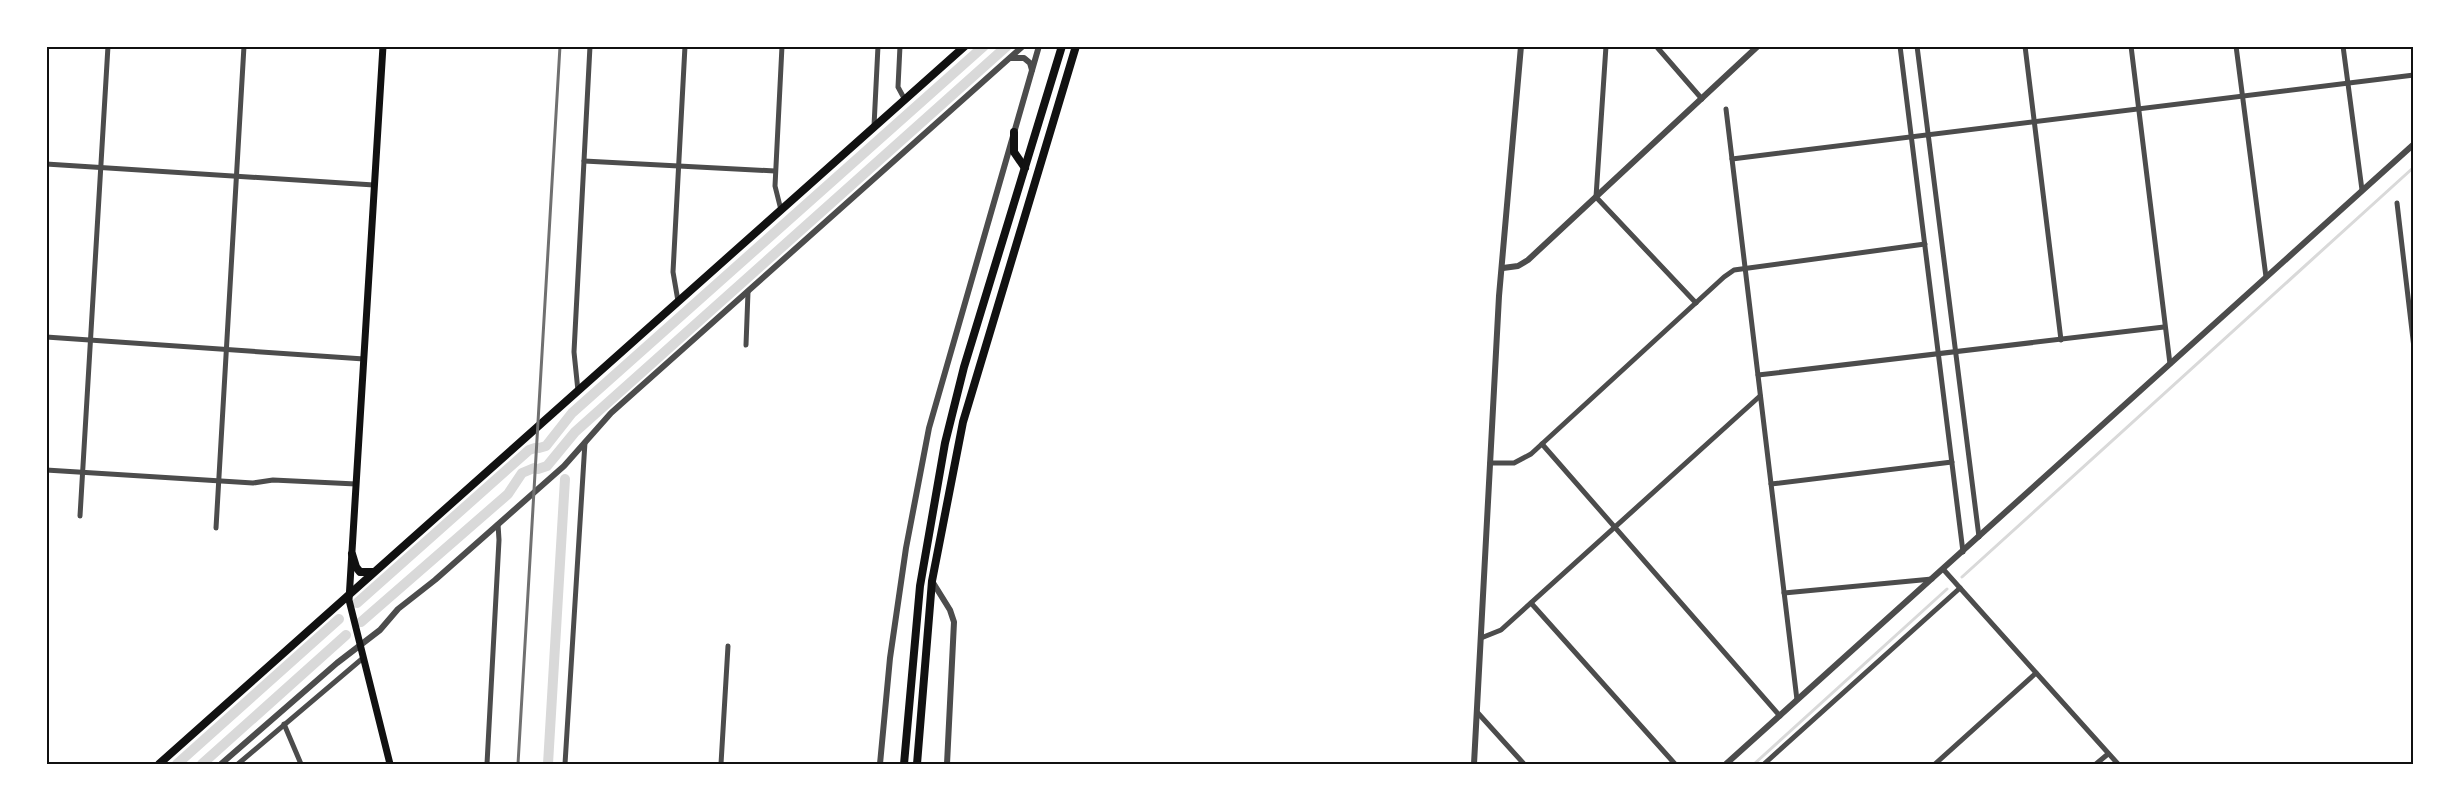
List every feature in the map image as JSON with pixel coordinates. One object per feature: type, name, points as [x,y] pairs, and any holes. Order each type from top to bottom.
[{"type":"main road","points":[[383,46],[349,595],[351,612],[390,765]]},
{"type":"main road","points":[[159,765],[965,46]]},
{"type":"main road","points":[[904,765],[916,615],[936,482],[964,367],[1062,46]]},
{"type":"main road","points":[[917,765],[932,581],[948,489],[971,392],[1076,46]]},
{"type":"main road","points":[[1014,132],[1014,152],[1025,168]]},
{"type":"main road","points":[[352,554],[360,572],[370,574],[376,571]]},
{"type":"street","points":[[80,516],[108,46]]},
{"type":"street","points":[[216,528],[244,46]]},
{"type":"street","points":[[578,390],[574,362],[590,46]]},
{"type":"street","points":[[678,302],[673,272],[685,46]]},
{"type":"street","points":[[781,210],[775,192],[782,46]]},
{"type":"street","points":[[874,127],[878,46]]},
{"type":"street","points":[[900,46],[898,87],[905,100]]},
{"type":"street","points":[[221,765],[380,630],[398,609],[435,580],[564,466],[606,418],[1023,46]]},
{"type":"street","points":[[880,765],[890,658],[922,456],[945,368],[1039,46]]},
{"type":"street","points":[[1474,765],[1499,296],[1521,46]]},
{"type":"street","points":[[1606,46],[1596,197],[1696,303]]},
{"type":"street","points":[[1656,46],[1702,99]]},
{"type":"street","points":[[1503,267],[1514,268],[1523,264],[1758,46]]},
{"type":"street","points":[[1900,46],[1963,552]]},
{"type":"street","points":[[1917,46],[1979,537]]},
{"type":"street","points":[[2025,46],[2061,340]]},
{"type":"street","points":[[2131,46],[2170,364]]},
{"type":"street","points":[[2236,46],[2266,278]]},
{"type":"street","points":[[2343,46],[2362,190]]},
{"type":"street","points":[[1010,58],[1018,56],[1024,58],[1030,63],[1032,71]]},
{"type":"street","points":[[1732,159],[2414,75]]},
{"type":"street","points":[[1726,110],[1797,700]]},
{"type":"street","points":[[1726,765],[2414,144]]},
{"type":"street","points":[[584,161],[776,171]]},
{"type":"street","points":[[46,164],[374,185]]},
{"type":"street","points":[[2397,203],[2413,345]]},
{"type":"street","points":[[1490,463],[1520,462],[1729,273],[1745,267],[1925,244]]},
{"type":"street","points":[[746,345],[748,292]]},
{"type":"street","points":[[1758,375],[2164,327]]},
{"type":"street","points":[[46,337],[364,359]]},
{"type":"street","points":[[1481,638],[1499,631],[1760,396]]},
{"type":"street","points":[[565,765],[585,442]]},
{"type":"street","points":[[1542,444],[1780,716]]},
{"type":"street","points":[[1771,484],[1952,462]]},
{"type":"street","points":[[46,470],[253,483],[279,480],[356,484]]},
{"type":"street","points":[[487,765],[499,540],[498,522]]},
{"type":"street","points":[[1943,569],[2118,765]]},
{"type":"street","points":[[1784,593],[1932,579]]},
{"type":"street","points":[[932,581],[950,610],[954,622],[947,765]]},
{"type":"street","points":[[1764,765],[1960,588]]},
{"type":"street","points":[[1531,603],[1675,765]]},
{"type":"street","points":[[721,765],[728,646]]},
{"type":"street","points":[[238,765],[363,658]]},
{"type":"street","points":[[1935,765],[2036,673]]},
{"type":"street","points":[[1477,712],[1524,765]]},
{"type":"street","points":[[284,724],[301,765]]},
{"type":"street","points":[[2096,765],[2108,754]]},
{"type":"waterway","points":[[539,448],[546,446],[572,413],[984,46]]},
{"type":"waterway","points":[[538,469],[547,466],[575,432],[1007,46]]},
{"type":"waterway","points":[[1962,577],[2414,167]]},
{"type":"waterway","points":[[357,603],[529,450],[535,448]]},
{"type":"waterway","points":[[361,622],[508,494],[522,473],[534,468]]},
{"type":"waterway","points":[[548,764],[565,479]]},
{"type":"waterway","points":[[1754,764],[1947,589]]},
{"type":"waterway","points":[[177,764],[339,619]]},
{"type":"waterway","points":[[202,764],[346,635]]},
{"type":"railway","points":[[518,764],[560,46]]}]
